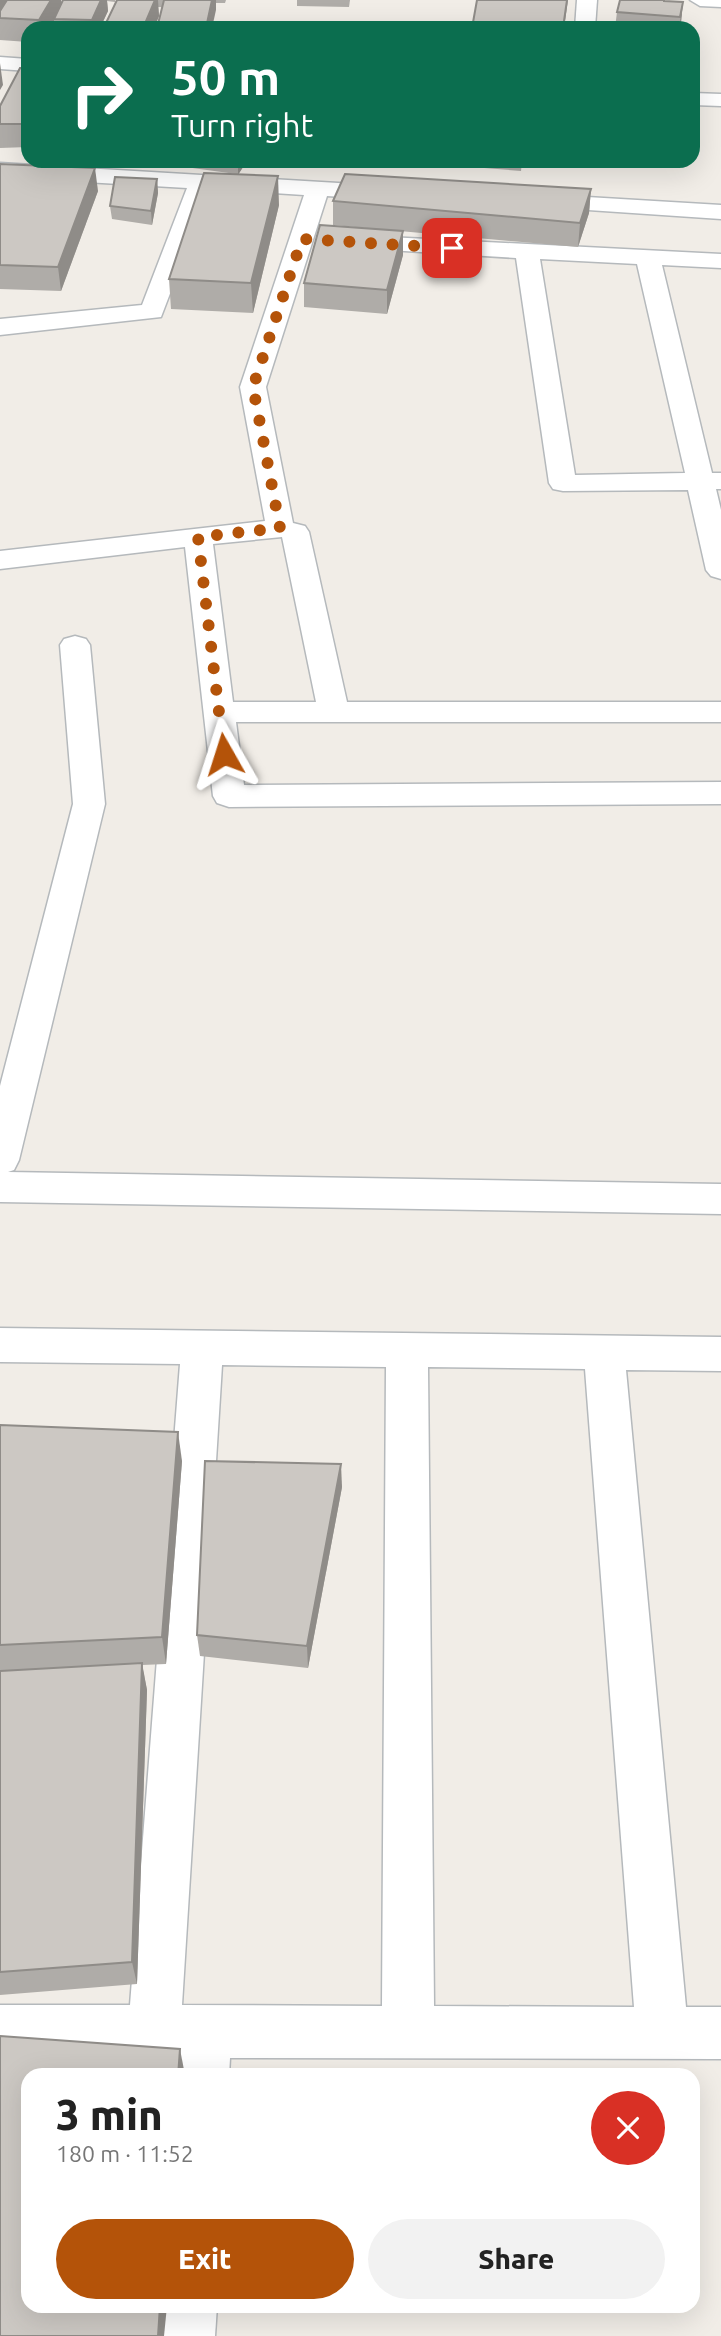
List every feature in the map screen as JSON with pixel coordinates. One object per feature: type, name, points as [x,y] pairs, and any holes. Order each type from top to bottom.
[{"type":"street","points":[[586,21],[587,0]]},
{"type":"street","points":[[700,0],[721,1]]},
{"type":"street","points":[[0,63],[21,64]]},
{"type":"street","points":[[700,99],[721,100]]},
{"type":"street","points":[[0,170],[146,170],[201,182],[415,194]]},
{"type":"street","points":[[152,312],[201,182]]},
{"type":"street","points":[[280,528],[253,387],[318,189]]},
{"type":"street","points":[[513,200],[721,212]]},
{"type":"street","points":[[302,239],[527,253],[721,261]]},
{"type":"street","points":[[527,253],[563,483],[710,481]]},
{"type":"street","points":[[648,258],[710,481],[721,570]]},
{"type":"street","points":[[0,303],[152,312]]},
{"type":"street","points":[[0,327],[152,312]]},
{"type":"street","points":[[0,560],[280,528],[295,532],[334,713]]},
{"type":"street","points":[[198,537],[229,796],[721,793]]},
{"type":"street","points":[[0,1160],[89,804],[75,645]]},
{"type":"street","points":[[219,712],[721,712]]},
{"type":"street","points":[[0,1187],[721,1199]]},
{"type":"street","points":[[0,1345],[721,1354]]},
{"type":"street","points":[[154,2032],[202,1348]]},
{"type":"street","points":[[407,1350],[408,2032]]},
{"type":"street","points":[[604,1353],[662,2033]]},
{"type":"street","points":[[0,2031],[154,2032],[204,2053],[408,2032],[721,2033]]},
{"type":"street","points":[[187,2336],[188,2313]]},
{"type":"building","points":[[7,0],[51,0],[39,20],[0,18],[0,11]]},
{"type":"building","points":[[63,0],[101,0],[92,20],[54,19]]},
{"type":"building","points":[[117,0],[155,0],[146,21],[107,21]]},
{"type":"building","points":[[164,0],[212,0],[208,21],[159,21]]},
{"type":"building","points":[[477,0],[567,0],[564,21],[473,21]]},
{"type":"building","points":[[620,0],[683,2],[680,17],[617,12]]},
{"type":"building","points":[[21,68],[21,124],[0,124],[0,106]]},
{"type":"building","points":[[0,164],[21,165],[21,168],[95,168],[58,267],[0,265]]},
{"type":"building","points":[[204,173],[278,176],[251,283],[169,279]]},
{"type":"building","points":[[345,174],[591,189],[580,223],[333,201]]},
{"type":"building","points":[[115,177],[157,179],[151,211],[110,206]]},
{"type":"building","points":[[320,225],[403,231],[387,290],[304,283]]},
{"type":"building","points":[[0,1425],[178,1432],[162,1637],[0,1645]]},
{"type":"building","points":[[205,1461],[341,1464],[307,1646],[197,1635]]},
{"type":"building","points":[[142,1663],[132,1962],[0,1972],[0,1671]]},
{"type":"building","points":[[0,2036],[180,2049],[179,2068],[21,2068],[21,2313],[160,2313],[158,2336],[0,2336]]},
{"type":"route","points":[[224,754],[198,537],[280,528],[253,387],[302,239],[452,248]]}]
